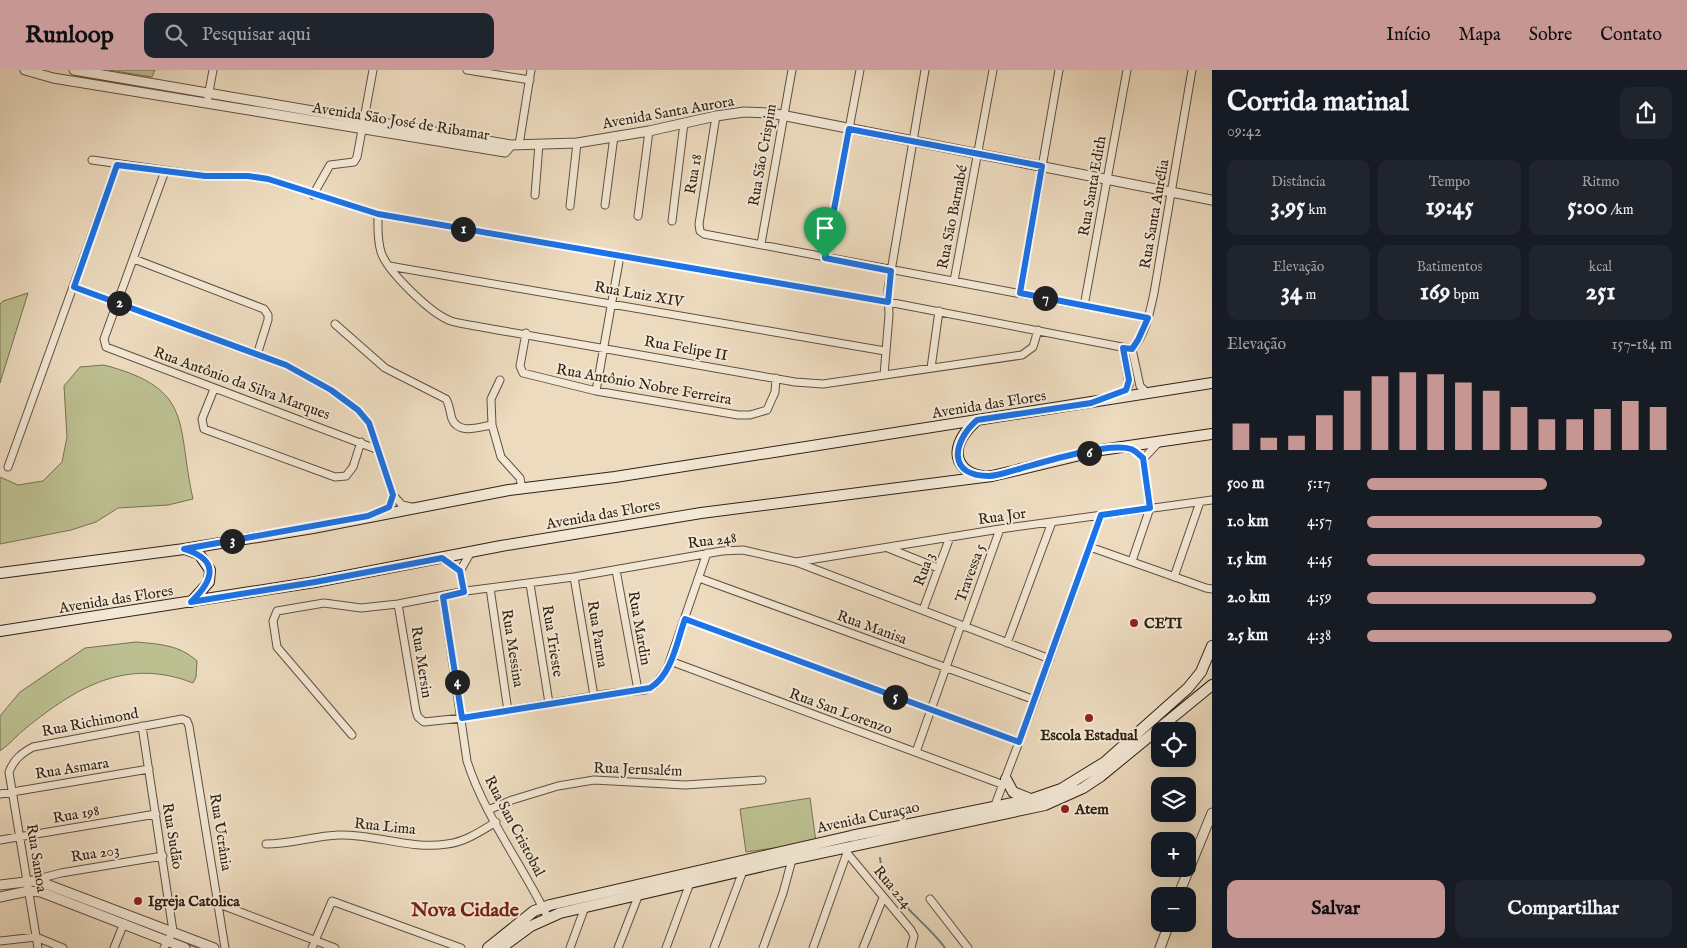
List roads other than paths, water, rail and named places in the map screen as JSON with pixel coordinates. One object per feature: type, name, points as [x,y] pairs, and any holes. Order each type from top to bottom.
[{"type":"main road","name":"Avenida das Flores","points":[[0,573],[184,549],[522,489],[1212,383]]},
{"type":"main road","points":[[977,420],[967,429],[960,440],[956,455],[967,471],[975,475],[992,476]]},
{"type":"main road","name":"Avenida das Flores","points":[[0,631],[315,582],[471,552],[710,511],[992,476],[1063,458],[1212,434]]},
{"type":"main road","points":[[184,549],[199,554],[207,562],[210,570],[209,582],[191,602]]},
{"type":"main road","name":"Avenida Curaçao","points":[[488,948],[543,907],[793,854],[922,821],[1032,798],[1068,785],[1105,762],[1196,680],[1206,664],[1212,646]]},
{"type":"main road","name":"Avenida Curaçao","points":[[501,948],[531,926],[548,918],[585,907],[744,871],[793,854],[848,850],[921,832],[1025,811],[1083,788],[1123,760],[1212,685]]},
{"type":"main road","points":[[1200,695],[1212,696]]},
{"type":"main road","points":[[1005,782],[1013,792],[1032,798]]},
{"type":"main road","points":[[921,832],[922,821]]},
{"type":"street","name":"Avenida São José de Ribamar","points":[[25,70],[53,78],[504,152],[515,145]]},
{"type":"street","name":"Avenida São José de Ribamar","points":[[74,70],[515,145]]},
{"type":"street","points":[[207,103],[213,70]]},
{"type":"street","points":[[313,195],[330,165],[354,162],[365,120],[373,70]]},
{"type":"street","points":[[467,70],[530,80]]},
{"type":"street","points":[[515,145],[532,70]]},
{"type":"street","name":"Rua São Crispim","points":[[761,244],[782,115],[792,70]]},
{"type":"street","points":[[825,258],[860,70]]},
{"type":"street","points":[[884,375],[884,351],[890,315],[888,302],[891,271],[925,70]]},
{"type":"street","name":"Rua São Barnabé","points":[[954,281],[993,70]]},
{"type":"street","points":[[1020,293],[1059,70]]},
{"type":"street","name":"Rua Santa Edith","points":[[1084,306],[1126,70]]},
{"type":"street","name":"Rua Santa Aurélia","points":[[1132,349],[1148,318],[1172,192],[1192,70]]},
{"type":"street","name":"Avenida Santa Aurora","points":[[515,145],[578,143],[649,131],[716,116],[750,112],[782,115],[1212,200]]},
{"type":"street","name":"Rua 18","points":[[716,116],[699,224],[700,231],[704,234],[761,244]]},
{"type":"street","points":[[672,221],[684,123]]},
{"type":"street","points":[[638,216],[649,131]]},
{"type":"street","points":[[605,205],[614,136]]},
{"type":"street","points":[[570,206],[578,143]]},
{"type":"street","points":[[535,195],[540,144]]},
{"type":"street","points":[[92,160],[205,176],[248,176],[268,179],[313,195],[378,214],[888,302],[1132,349],[1140,386],[1146,393]]},
{"type":"street","points":[[8,467],[117,165]]},
{"type":"street","points":[[118,302],[165,171]]},
{"type":"street","name":"Rua Felipe II","points":[[378,214],[378,236],[381,253],[389,266],[440,316],[451,321],[776,378],[823,384],[1022,355],[1033,347],[1038,330]]},
{"type":"street","points":[[761,244],[891,271],[1020,293],[1148,318]]},
{"type":"street","points":[[596,391],[620,256]]},
{"type":"street","points":[[134,260],[264,309],[268,315],[268,320],[257,355]]},
{"type":"street","name":"Rua Luiz XIV","points":[[389,266],[884,351]]},
{"type":"street","points":[[74,287],[286,365],[309,377],[358,410],[369,423],[376,449],[393,495],[402,505],[417,507]]},
{"type":"street","name":"Rua Antônio da Silva Marques","points":[[118,302],[104,339],[106,347],[214,389],[362,442],[376,449]]},
{"type":"street","points":[[931,368],[938,311]]},
{"type":"street","points":[[335,324],[385,368],[446,400],[453,420],[459,427],[464,430],[492,425]]},
{"type":"street","name":"Rua Antônio Nobre Ferreira","points":[[526,333],[520,366],[523,374],[596,391],[718,412],[750,415],[767,410],[772,404],[776,378]]},
{"type":"street","points":[[1091,403],[1126,390],[1129,380],[1123,348]]},
{"type":"street","points":[[500,380],[491,398],[492,425],[501,457],[520,478],[522,489]]},
{"type":"street","points":[[214,389],[202,420],[204,429],[335,478],[346,476],[353,467],[362,442]]},
{"type":"street","points":[[1143,458],[1159,442]]},
{"type":"street","points":[[1121,448],[1132,449],[1143,458],[1150,508],[1132,561]]},
{"type":"street","points":[[368,516],[389,507],[393,495]]},
{"type":"street","name":"Rua Jor","points":[[796,562],[1000,529],[1212,500]]},
{"type":"street","points":[[1174,577],[1200,502]]},
{"type":"street","points":[[995,805],[1050,659],[1101,515]]},
{"type":"street","points":[[1007,643],[1052,522]]},
{"type":"street","name":"Travessa 5","points":[[916,752],[946,668],[1000,529]]},
{"type":"street","name":"Rua 3","points":[[922,610],[950,537]]},
{"type":"street","points":[[1090,547],[1212,589]]},
{"type":"street","points":[[888,548],[938,568]]},
{"type":"street","name":"Rua 248","points":[[352,735],[277,647],[273,621],[274,615],[282,608],[324,603],[361,608],[398,604],[490,588],[574,577],[708,553],[743,550],[796,562],[1050,659]]},
{"type":"street","points":[[464,592],[460,571],[471,552]]},
{"type":"street","points":[[462,718],[650,688],[659,681],[670,661],[708,553]]},
{"type":"street","points":[[442,558],[460,571]]},
{"type":"street","name":"Rua Mardin","points":[[616,570],[638,690]]},
{"type":"street","name":"Rua Parma","points":[[574,577],[594,696]]},
{"type":"street","name":"Rua Manisa","points":[[699,578],[1035,700]]},
{"type":"street","name":"Rua Trieste","points":[[530,584],[549,704]]},
{"type":"street","name":"Rua Messina","points":[[490,588],[508,711]]},
{"type":"street","name":"Rua San Cristobal","points":[[443,597],[467,761],[488,810],[548,918]]},
{"type":"street","name":"Rua Mersin","points":[[398,604],[418,717],[424,722],[462,718]]},
{"type":"street","points":[[685,619],[1019,742]]},
{"type":"street","name":"Rua San Lorenzo","points":[[670,661],[916,752],[1005,782]]},
{"type":"street","name":"Rua Richimond","points":[[9,772],[16,759],[33,747],[182,719],[187,721]]},
{"type":"street","name":"Rua Ucrânia","points":[[187,721],[226,948]]},
{"type":"street","name":"Rua Sudão","points":[[142,726],[173,932]]},
{"type":"street","name":"Rua Asmara","points":[[0,794],[149,769]]},
{"type":"street","name":"Rua Samoa","points":[[9,772],[29,881],[28,891],[38,948]]},
{"type":"street","name":"Rua Jerusalém","points":[[488,810],[512,800],[558,786],[594,780],[685,785],[762,780]]},
{"type":"street","points":[[1182,887],[1212,813]]},
{"type":"street","name":"Rua 198","points":[[0,840],[156,814]]},
{"type":"street","name":"Rua Lima","points":[[266,844],[293,843],[340,835],[428,845],[447,844],[473,836],[496,822]]},
{"type":"street","points":[[813,948],[848,850]]},
{"type":"street","name":"Rua 224","points":[[848,850],[882,898],[911,930],[912,944]]},
{"type":"street","points":[[763,948],[783,893],[793,854]]},
{"type":"street","name":"Rua 203","points":[[29,881],[61,873],[163,856]]},
{"type":"street","points":[[714,948],[744,871]]},
{"type":"street","points":[[0,885],[29,881],[214,948]]},
{"type":"street","points":[[666,948],[690,883]]},
{"type":"street","points":[[0,897],[28,891],[48,894],[124,923],[166,944],[185,948]]},
{"type":"street","points":[[618,948],[639,894]]},
{"type":"street","points":[[863,948],[882,898]]},
{"type":"street","points":[[930,899],[968,948]]},
{"type":"street","points":[[312,948],[332,901],[461,948]]},
{"type":"street","points":[[219,904],[335,948]]},
{"type":"street","points":[[570,948],[585,907]]},
{"type":"street","points":[[114,948],[124,923]]},
{"type":"street","points":[[166,944],[173,932]]},
{"type":"street","points":[[1160,948],[1166,932]]},
{"type":"street","points":[[0,941],[36,937],[63,948]]},
{"type":"waterway","points":[[880,858],[883,872],[897,896],[937,937],[945,948]]},
{"type":"place","name":"CETI","points":[[1134,623]]},
{"type":"place","name":"Escola Estadual","points":[[1089,718]]},
{"type":"place","name":"Atem","points":[[1065,809]]},
{"type":"place","name":"Igreja Catolica","points":[[138,901]]},
{"type":"district","name":"Nova Cidade","points":[[465,909]]}]
